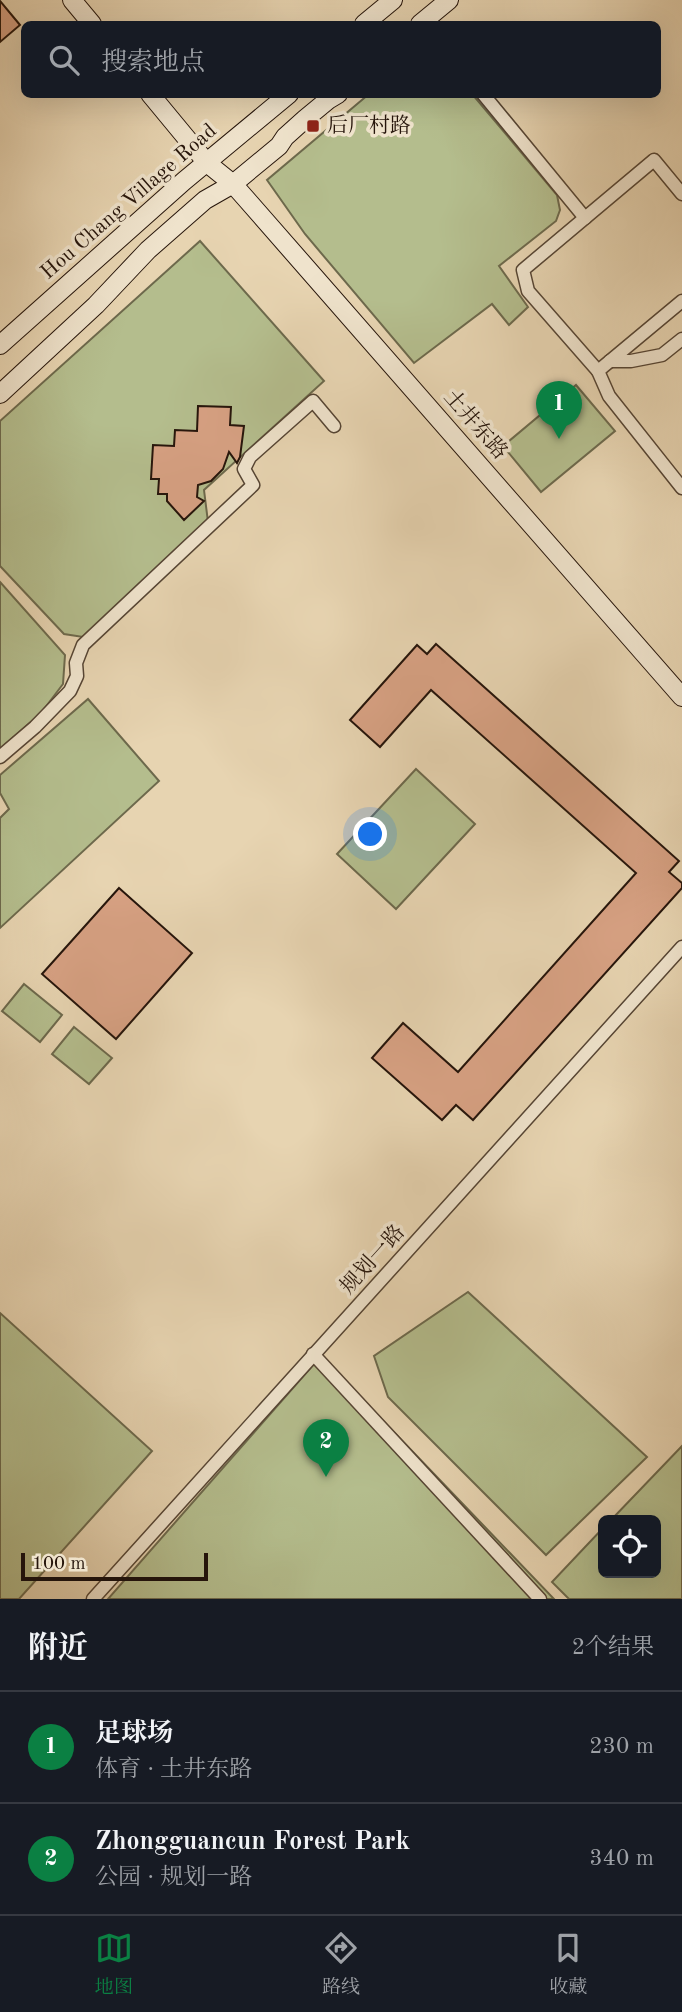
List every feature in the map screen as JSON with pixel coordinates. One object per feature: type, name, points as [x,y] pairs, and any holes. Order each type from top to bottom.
[{"type":"main road","points":[[72,0],[90,21]]},
{"type":"main road","points":[[368,21],[393,0]]},
{"type":"main road","points":[[426,21],[449,0]]},
{"type":"main road","name":"土井东路","points":[[153,98],[206,163],[233,184],[682,695]]},
{"type":"main road","name":"Hou Chang Village Road","points":[[0,345],[206,163],[284,98]]},
{"type":"main road","points":[[0,394],[96,305],[148,250],[205,200],[233,184],[279,146],[285,137],[331,98]]},
{"type":"street","points":[[486,98],[585,218]]},
{"type":"street","points":[[682,194],[654,160],[523,270],[528,291],[598,371],[609,396],[682,488]]},
{"type":"street","points":[[598,371],[682,301]]},
{"type":"street","points":[[610,361],[631,361],[662,355],[682,339]]},
{"type":"street","points":[[0,757],[42,721],[70,691],[77,676],[76,663],[83,645],[253,485],[244,469],[250,457],[313,401],[334,426]]},
{"type":"street","name":"规划一路","points":[[93,1599],[682,947]]},
{"type":"street","points":[[313,1354],[540,1599]]},
{"type":"green space","points":[[364,98],[476,98],[557,195],[560,210],[556,221],[499,266],[528,307],[509,325],[492,304],[414,363],[305,234],[267,180]]},
{"type":"green space","points":[[200,241],[324,381],[204,490],[208,522],[83,637],[64,634],[0,566],[0,421]]},
{"type":"green space","points":[[576,385],[615,431],[541,492],[503,446]]},
{"type":"green space","points":[[0,582],[65,655],[63,684],[41,713],[0,749]]},
{"type":"green space","points":[[88,699],[159,781],[0,928],[0,818],[9,809],[0,793],[0,775]]},
{"type":"green space","points":[[416,769],[475,824],[396,909],[337,854]]},
{"type":"green space","points":[[24,984],[62,1015],[40,1042],[2,1011]]},
{"type":"green space","points":[[74,1027],[112,1058],[89,1084],[52,1054]]},
{"type":"green space","points":[[468,1292],[647,1457],[546,1555],[388,1397],[374,1356]]},
{"type":"green space","points":[[0,1313],[152,1451],[19,1599],[0,1599]]},
{"type":"green space","points":[[321,1356],[554,1599],[108,1599]]},
{"type":"green space","points":[[682,1446],[682,1599],[569,1599],[552,1582],[598,1533],[598,1578],[661,1578],[661,1515],[616,1515]]},
{"type":"building","points":[[0,1],[20,25],[0,42]]},
{"type":"building","points":[[198,406],[231,407],[230,425],[244,426],[237,463],[229,452],[223,469],[211,481],[198,485],[197,497],[204,501],[184,520],[167,501],[167,494],[158,494],[159,479],[151,479],[153,445],[174,446],[175,430],[197,431]]},
{"type":"building","points":[[436,644],[679,861],[669,872],[682,883],[682,888],[473,1120],[456,1105],[442,1120],[372,1058],[403,1023],[458,1072],[636,873],[431,690],[380,747],[350,720],[417,645],[427,654]]},
{"type":"building","points":[[119,888],[192,953],[116,1039],[42,974]]},
{"type":"place","name":"后厂村路","points":[[313,126]]},
{"type":"place","name":"足球场","points":[[559,439]]},
{"type":"place","name":"Zhongguancun Forest Park","points":[[326,1477]]}]
